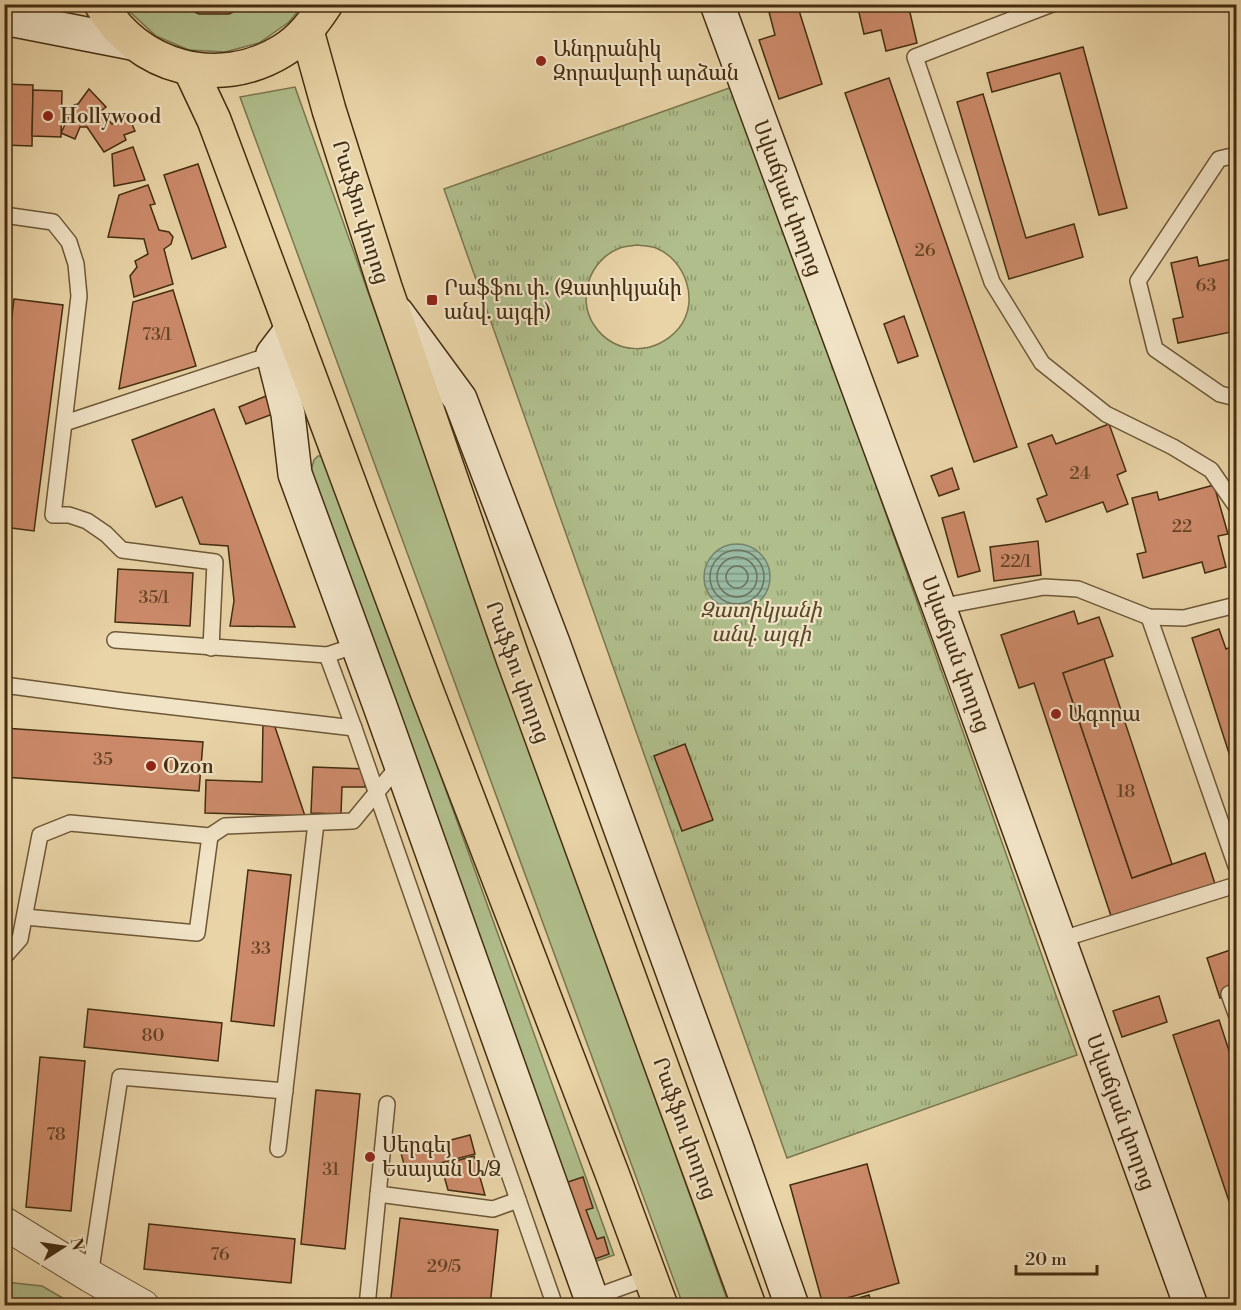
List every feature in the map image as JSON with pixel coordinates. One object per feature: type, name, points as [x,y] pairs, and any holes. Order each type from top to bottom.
[{"type":"main road","points":[[101,4],[110,20],[132,43],[159,60],[190,69],[222,71],[253,64],[282,51],[307,31],[326,4]]},
{"type":"main road","name":"Սվաճյան փողոց","points":[[717,4],[939,608],[1191,1305]]},
{"type":"main road","points":[[4,18],[132,43]]},
{"type":"main road","name":"Րաֆֆու փողոց","points":[[307,31],[329,110],[390,302],[512,656],[749,1305]]},
{"type":"main road","points":[[190,69],[214,120],[282,341],[422,678],[656,1291]]},
{"type":"main road","points":[[390,302],[460,399],[553,643],[792,1305]]},
{"type":"main road","points":[[282,341],[295,474],[342,650],[380,706],[593,1302]]},
{"type":"street","points":[[4,1223],[90,1276],[143,1305]]},
{"type":"lane","points":[[1052,4],[915,57],[992,282],[1042,363],[1106,414],[1173,447],[1210,470],[1236,506]]},
{"type":"lane","points":[[1236,155],[1219,159],[1138,282],[1155,348],[1220,394],[1236,398]]},
{"type":"lane","points":[[4,215],[53,222],[69,242],[76,264],[80,296],[53,515],[69,515],[87,521],[123,550],[215,562],[211,648]]},
{"type":"lane","points":[[64,423],[282,341]]},
{"type":"lane","points":[[939,608],[1044,587],[1078,589],[1149,617],[1184,618],[1236,605]]},
{"type":"lane","points":[[1149,617],[1236,866]]},
{"type":"lane","points":[[115,640],[211,648],[342,650],[354,728],[555,1305]]},
{"type":"lane","points":[[4,685],[354,728]]},
{"type":"lane","points":[[4,957],[20,939],[40,835],[70,823],[210,836],[225,826],[353,821],[400,764]]},
{"type":"lane","points":[[278,1149],[316,823]]},
{"type":"lane","points":[[25,917],[197,933],[210,836]]},
{"type":"lane","points":[[1059,940],[1236,885]]},
{"type":"lane","points":[[1236,991],[1229,994],[1236,1014]]},
{"type":"lane","points":[[90,1276],[120,1077],[285,1091]]},
{"type":"lane","points":[[367,1305],[387,1104]]},
{"type":"lane","points":[[378,1194],[493,1209],[518,1200]]},
{"type":"lane","points":[[593,1302],[656,1291]]},
{"type":"green space","points":[[126,5],[303,5],[289,22],[259,43],[225,52],[189,50],[156,36],[130,12]]},
{"type":"green space","name":"Զատիկյանի անվ. այգի","points":[[735,86],[1077,1055],[787,1158],[444,189]],"holes":[[[638,245],[656,248],[675,262],[687,283],[689,294],[685,318],[679,328],[659,344],[635,349],[612,342],[602,335],[589,314],[586,292],[589,280],[601,261],[620,248]]]},
{"type":"green space","points":[[295,87],[729,1305],[683,1305],[240,97]]},
{"type":"green space","points":[[318,456],[324,456],[342,503],[614,1255],[591,1263],[310,474],[314,460]]},
{"type":"green space","points":[[5,1282],[42,1286],[75,1305],[5,1305]]},
{"type":"water","points":[[743,544],[761,553],[768,564],[770,577],[768,590],[761,601],[750,608],[731,610],[713,601],[706,590],[704,571],[713,553],[724,546]]},
{"type":"building","points":[[178,4],[248,4],[229,14],[199,14]]},
{"type":"building","points":[[797,4],[822,84],[779,99],[759,40],[775,35],[769,12]]},
{"type":"building","points":[[857,4],[908,4],[917,43],[886,51],[881,30],[864,34]]},
{"type":"building","points":[[1083,47],[1127,208],[1099,215],[1060,73],[992,92],[987,73]]},
{"type":"building","points":[[889,78],[1017,447],[974,462],[845,93]]},
{"type":"building","points":[[4,84],[33,85],[32,146],[4,145]]},
{"type":"building","points":[[89,89],[106,107],[101,111],[112,124],[128,115],[135,131],[124,135],[126,140],[104,152],[87,127],[80,127],[75,139],[61,133],[74,105],[78,104]]},
{"type":"building","points":[[33,90],[62,91],[61,137],[32,136]]},
{"type":"building","points":[[983,94],[1026,238],[1074,224],[1083,257],[1009,279],[957,102]]},
{"type":"building","points":[[133,147],[145,180],[114,186],[112,154]]},
{"type":"building","points":[[198,164],[226,247],[192,259],[164,175]]},
{"type":"building","points":[[148,185],[155,204],[150,205],[159,230],[169,232],[173,237],[171,244],[164,249],[173,284],[134,297],[130,276],[137,267],[135,261],[148,254],[144,239],[108,237],[119,195]]},
{"type":"building","points":[[1197,257],[1199,266],[1236,258],[1236,331],[1178,343],[1173,319],[1183,317],[1171,263]]},
{"type":"building","points":[[173,290],[196,366],[119,389],[133,302]]},
{"type":"building","points":[[14,299],[63,305],[34,531],[4,527],[4,378]]},
{"type":"building","points":[[904,316],[918,356],[898,363],[884,324]]},
{"type":"building","points":[[266,396],[273,414],[246,424],[239,407]]},
{"type":"building","points":[[214,409],[295,627],[230,626],[234,601],[228,546],[200,544],[182,497],[156,507],[132,440]]},
{"type":"building","points":[[1109,424],[1126,471],[1117,475],[1128,504],[1107,512],[1103,502],[1046,522],[1037,499],[1047,495],[1028,444],[1052,435],[1056,444]]},
{"type":"building","points":[[952,468],[959,489],[939,496],[931,476]]},
{"type":"building","points":[[1214,485],[1228,534],[1218,536],[1226,567],[1205,573],[1202,562],[1143,578],[1137,554],[1146,552],[1132,498],[1157,492],[1159,500]]},
{"type":"building","points":[[964,512],[980,571],[958,577],[942,518]]},
{"type":"building","points":[[1038,541],[1041,575],[994,581],[990,547]]},
{"type":"building","points":[[118,569],[193,573],[190,626],[115,622]]},
{"type":"building","points":[[1074,611],[1078,624],[1099,617],[1113,656],[1063,673],[1132,878],[1205,853],[1217,890],[1114,925],[1034,683],[1019,688],[1001,635]]},
{"type":"building","points":[[1219,629],[1226,649],[1236,645],[1236,775],[1192,638]]},
{"type":"building","points":[[1104,659],[1172,864],[1132,878],[1063,673]]},
{"type":"building","points":[[263,723],[274,724],[305,816],[205,813],[206,780],[262,782]]},
{"type":"building","points":[[4,728],[203,742],[199,791],[4,777]]},
{"type":"building","points":[[685,744],[713,820],[682,831],[654,756]]},
{"type":"building","points":[[313,767],[366,769],[365,787],[342,787],[341,814],[311,813]]},
{"type":"building","points":[[248,870],[291,875],[274,1026],[231,1021]]},
{"type":"building","points":[[1236,948],[1236,993],[1220,998],[1207,958]]},
{"type":"building","points":[[1159,996],[1167,1022],[1122,1037],[1113,1011]]},
{"type":"building","points":[[88,1009],[222,1023],[218,1061],[84,1047]]},
{"type":"building","points":[[1219,1020],[1236,1072],[1236,1222],[1173,1035]]},
{"type":"building","points":[[40,1057],[85,1061],[71,1211],[26,1207]]},
{"type":"building","points":[[316,1090],[360,1094],[345,1249],[301,1244]]},
{"type":"building","points":[[470,1135],[475,1154],[406,1172],[401,1153]]},
{"type":"building","points":[[474,1156],[485,1195],[448,1190],[441,1165]]},
{"type":"building","points":[[867,1164],[899,1283],[823,1305],[790,1185]]},
{"type":"building","points":[[583,1177],[593,1208],[586,1210],[597,1239],[604,1237],[609,1254],[592,1260],[565,1183]]},
{"type":"building","points":[[400,1218],[498,1230],[490,1306],[426,1303],[426,1306],[390,1306]]},
{"type":"building","points":[[149,1224],[295,1239],[291,1283],[144,1269]]},
{"type":"building","points":[[869,1295],[872,1306],[831,1306]]},
{"type":"place","name":"Անդրանիկ Զորավարի արձան","points":[[541,61]]},
{"type":"place","name":"Hollywood","points":[[48,116]]},
{"type":"place","name":"Րաֆֆու փ. (Զատիկյանի անվ. այգի)","points":[[432,300]]},
{"type":"place","name":"Ագորա","points":[[1056,714]]},
{"type":"place","name":"Ozon","points":[[151,766]]},
{"type":"place","name":"Սերգեյ Եսայան Ա/Ձ","points":[[370,1157]]}]
